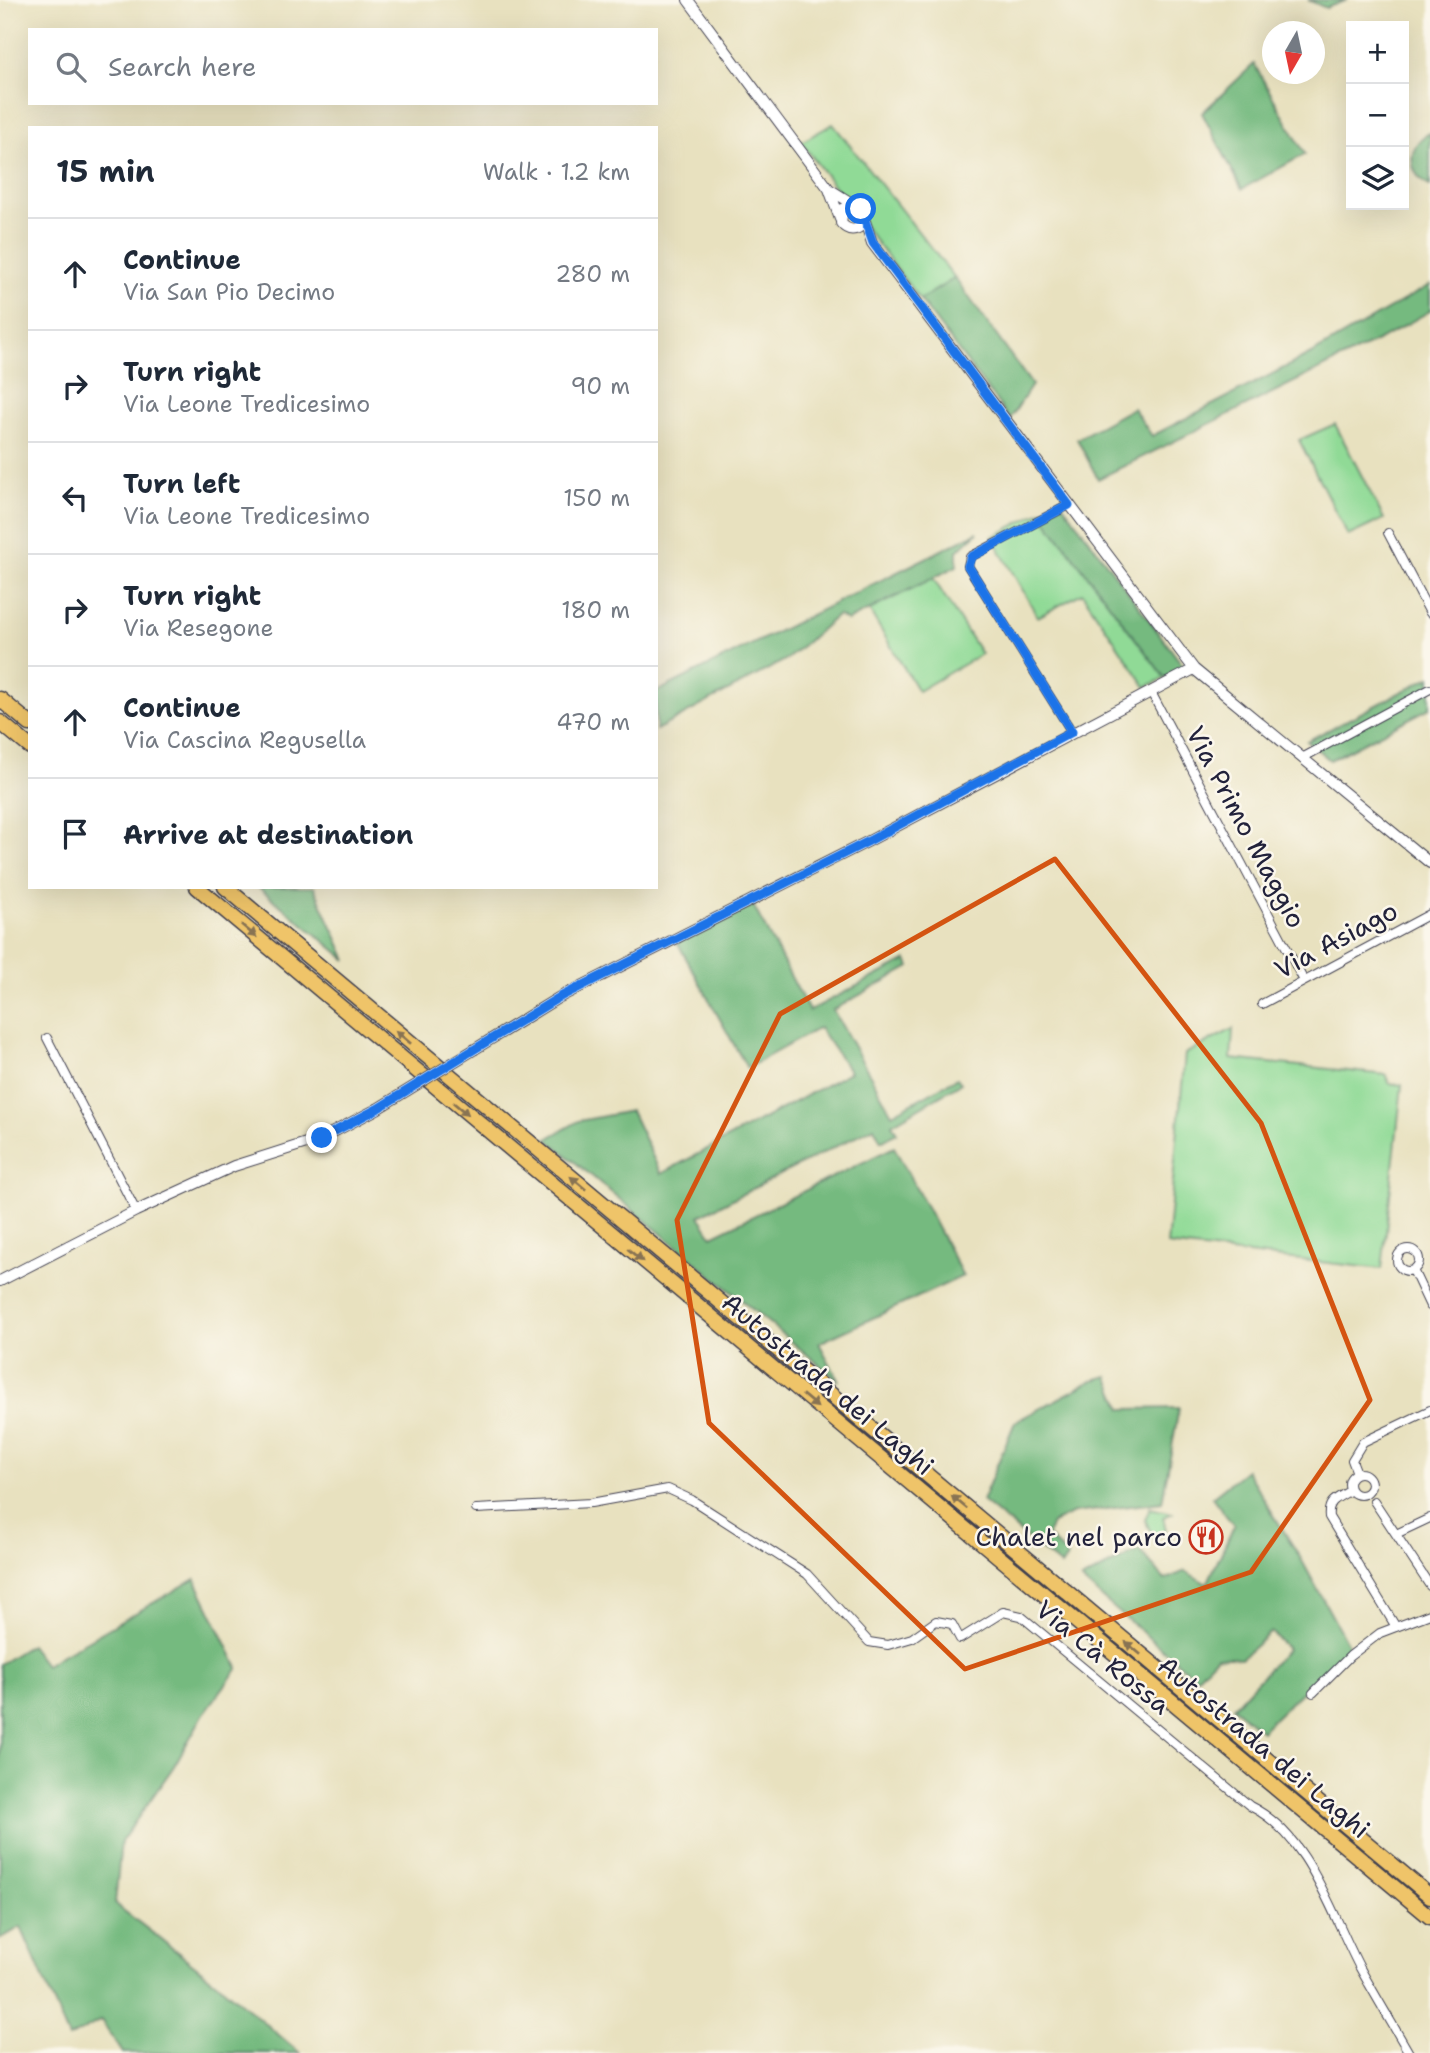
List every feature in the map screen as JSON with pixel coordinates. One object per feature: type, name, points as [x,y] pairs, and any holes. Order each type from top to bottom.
[{"type":"highway","points":[[0,699],[28,722]]},
{"type":"highway","points":[[0,722],[28,745]]},
{"type":"highway","name":"Autostrada dei Laghi","points":[[199,889],[1430,1917]]},
{"type":"highway","name":"Autostrada dei Laghi","points":[[227,889],[1430,1896]]},
{"type":"street","points":[[688,0],[829,189],[840,219],[848,229],[873,243]]},
{"type":"street","points":[[829,189],[857,206],[864,216],[873,243],[1194,669],[1427,857]]},
{"type":"street","points":[[840,219],[846,206],[857,206]]},
{"type":"street","points":[[848,229],[860,227],[864,216]]},
{"type":"street","points":[[1069,505],[971,557],[968,566],[1072,732]]},
{"type":"street","points":[[1388,533],[1430,613]]},
{"type":"street","points":[[0,1281],[136,1211],[251,1159],[322,1138],[377,1109],[558,998],[867,842],[1194,669]]},
{"type":"street","points":[[1302,758],[1430,689]]},
{"type":"street","name":"Via Primo Maggio","points":[[1151,692],[1304,981]]},
{"type":"street","name":"Via Asiago","points":[[1262,1004],[1430,914]]},
{"type":"street","points":[[47,1038],[136,1211]]},
{"type":"street","points":[[1413,1270],[1430,1306]]},
{"type":"street","points":[[1357,1473],[1352,1460],[1363,1442],[1430,1410]]},
{"type":"street","points":[[1351,1490],[1350,1480],[1357,1473]]},
{"type":"street","points":[[1351,1490],[1361,1495],[1371,1486],[1368,1476],[1357,1473]]},
{"type":"street","name":"Via Cà Rossa","points":[[476,1509],[591,1503],[668,1489],[692,1500],[807,1574],[869,1642],[888,1645],[900,1642],[912,1638],[936,1621],[953,1624],[960,1639],[1003,1612],[1021,1616],[1250,1806],[1276,1822],[1306,1862],[1361,1969],[1409,2053]]},
{"type":"street","points":[[1351,1490],[1331,1502],[1328,1507],[1329,1517],[1396,1627]]},
{"type":"street","points":[[1374,1501],[1430,1586]]},
{"type":"street","points":[[1396,1534],[1430,1518]]},
{"type":"street","points":[[1313,1693],[1350,1656],[1380,1633],[1430,1614]]},
{"type":"highlighted area","points":[[1055,859],[1261,1123],[1370,1400],[1251,1572],[965,1669],[709,1423],[677,1220],[780,1014]]},
{"type":"green space","points":[[1308,0],[1347,0],[1326,8]]},
{"type":"green space","points":[[1254,64],[1262,78],[1262,84],[1265,84],[1305,154],[1242,189],[1202,113]]},
{"type":"green space","points":[[833,124],[955,278],[920,300],[801,142]]},
{"type":"green space","points":[[1430,133],[1430,186],[1417,175],[1412,160],[1417,144]]},
{"type":"green space","points":[[955,278],[1032,385],[1010,419],[920,300]]},
{"type":"green space","points":[[1430,285],[1430,311],[1381,339],[1098,479],[1077,439],[1133,408],[1152,436],[1313,353]]},
{"type":"green space","points":[[1335,424],[1384,519],[1348,536],[1299,440]]},
{"type":"green space","points":[[1061,502],[1184,667],[1165,678],[1040,512]]},
{"type":"green space","points":[[1040,512],[1165,678],[1146,687],[1082,593],[1038,617],[992,537]]},
{"type":"green space","points":[[978,532],[957,551],[957,566],[847,621],[838,615],[787,659],[658,729],[658,691]]},
{"type":"green space","points":[[933,578],[981,654],[918,691],[869,610]]},
{"type":"green space","points":[[1430,677],[1430,708],[1330,760],[1307,741]]},
{"type":"green space","points":[[260,889],[315,889],[347,960]]},
{"type":"green space","points":[[753,905],[809,1011],[907,960],[910,967],[833,1010],[892,1114],[957,1078],[961,1083],[892,1124],[897,1133],[881,1141],[874,1127],[699,1216],[712,1236],[894,1147],[963,1276],[819,1343],[839,1381],[547,1139],[579,1121],[631,1111],[661,1174],[850,1072],[819,1028],[747,1068],[676,940]]},
{"type":"green space","points":[[1233,1029],[1231,1059],[1387,1075],[1388,1083],[1402,1085],[1382,1269],[1167,1245],[1185,1054]]},
{"type":"green space","points":[[1108,1376],[1122,1409],[1179,1408],[1162,1502],[1074,1513],[1052,1523],[1047,1536],[1068,1556],[1061,1566],[982,1501],[1015,1422],[1093,1380]]},
{"type":"green space","points":[[1246,1470],[1301,1559],[1349,1647],[1261,1731],[1233,1707],[1287,1649],[1271,1632],[1241,1658],[1217,1656],[1196,1678],[1081,1580],[1139,1550],[1165,1580],[1185,1571],[1207,1584],[1234,1526],[1212,1497]]},
{"type":"green space","points":[[1150,1508],[1172,1513],[1163,1517],[1166,1530],[1154,1539],[1145,1520]]},
{"type":"green space","points":[[195,1579],[238,1668],[203,1715],[174,1766],[121,1842],[115,1904],[220,1985],[300,2053],[123,2053],[101,2020],[69,2038],[21,1927],[0,1939],[0,1664],[30,1645],[45,1665]]},
{"type":"place","name":"Chalet nel parco","points":[[1206,1537]]},
{"type":"route","points":[[322,1138],[377,1109],[558,998],[867,842],[1072,732],[968,566],[971,557],[1069,505],[873,243],[861,209]]}]
